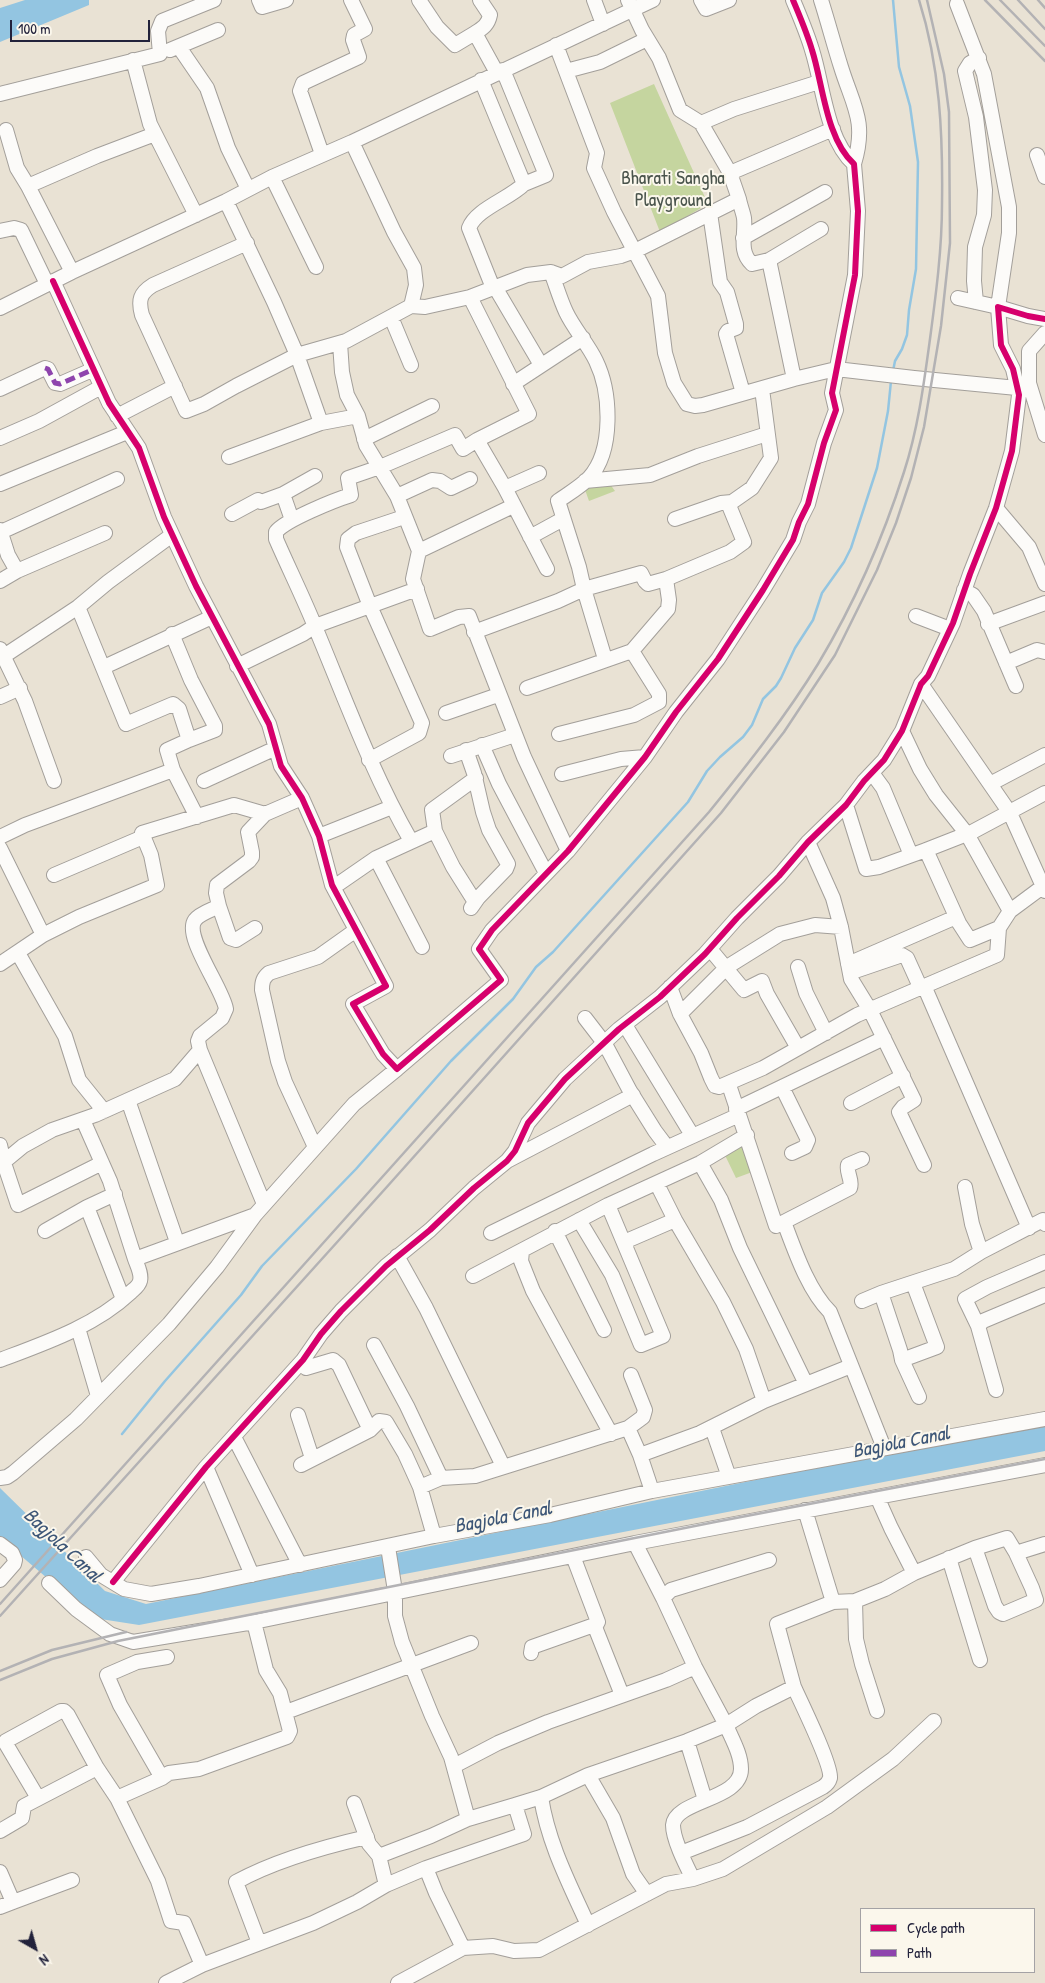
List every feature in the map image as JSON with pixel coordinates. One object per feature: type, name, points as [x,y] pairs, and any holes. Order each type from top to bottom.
[{"type":"street","points":[[160,54],[158,31],[162,21],[214,0]]},
{"type":"street","points":[[259,0],[262,8],[286,0]]},
{"type":"street","points":[[322,154],[300,91],[303,83],[360,57],[354,35],[365,29],[351,0]]},
{"type":"street","points":[[420,0],[437,27],[455,45],[485,27],[489,20],[490,14],[480,0]]},
{"type":"street","points":[[594,0],[603,24]]},
{"type":"street","points":[[0,308],[72,272],[226,201],[272,177],[352,142],[480,80],[603,24],[630,5],[653,0]]},
{"type":"street","points":[[701,0],[706,9],[729,0]]},
{"type":"street","points":[[793,0],[813,52],[819,82],[833,129],[846,157],[854,164]]},
{"type":"street","points":[[0,1478],[7,1477],[13,1473],[76,1418],[170,1324],[217,1267],[264,1204],[354,1104],[501,980],[479,949],[492,930],[568,851],[645,757],[676,712],[718,660],[793,540],[798,522],[808,504],[824,443],[836,410],[832,393],[855,275],[858,211],[854,164],[860,135],[858,114],[821,0]]},
{"type":"street","points":[[113,1582],[206,1467],[303,1360],[321,1334],[341,1311],[397,1256],[430,1230],[474,1188],[507,1161],[515,1151],[528,1123],[565,1079],[670,987],[710,949],[737,918],[779,876],[808,842],[846,805],[884,760],[902,731],[921,684],[928,676],[950,629],[996,508],[1012,451],[1019,395],[1013,369],[1001,345],[998,307],[1009,232],[1009,207],[995,125],[979,58],[957,4]]},
{"type":"street","points":[[630,5],[659,58],[680,110],[701,124],[730,173],[744,219],[744,250],[752,264],[769,260],[820,229]]},
{"type":"street","points":[[0,94],[160,54],[218,30]]},
{"type":"street","points":[[474,33],[500,71],[546,175],[524,184],[518,190],[472,220],[469,228],[494,288],[541,365]]},
{"type":"street","points":[[566,71],[600,62],[647,39]]},
{"type":"street","points":[[556,46],[597,153],[594,168],[658,296],[665,353],[674,382],[686,404],[703,405],[794,378],[836,369],[1017,388]]},
{"type":"street","points":[[179,47],[207,88],[228,148],[248,189]]},
{"type":"street","points":[[976,302],[974,281],[975,247],[984,215],[985,190],[976,117],[965,71],[970,62],[979,58]]},
{"type":"street","points":[[133,60],[150,124],[196,215]]},
{"type":"street","points":[[480,80],[524,184]]},
{"type":"street","points":[[701,124],[734,109],[819,82]]},
{"type":"street","points":[[730,173],[833,129]]},
{"type":"street","points":[[6,130],[17,168],[72,272]]},
{"type":"street","points":[[28,186],[97,156],[155,134]]},
{"type":"street","points":[[352,142],[394,232],[414,268],[416,285],[411,306]]},
{"type":"street","points":[[1037,155],[1045,177]]},
{"type":"street","points":[[272,177],[316,266]]},
{"type":"street","points":[[743,238],[825,192]]},
{"type":"street","points":[[247,243],[153,285],[144,290],[141,295],[142,315],[186,411],[204,404],[297,355],[340,343],[373,328],[411,306],[425,307],[470,297],[527,275],[551,272],[562,276],[588,262],[621,256],[635,251],[739,199]]},
{"type":"street","points":[[226,201],[297,355],[321,423]]},
{"type":"street","points":[[710,213],[720,282],[727,292],[736,324],[736,328],[728,331],[726,334],[743,393]]},
{"type":"street","points":[[0,231],[14,228],[21,230],[50,283],[101,387],[117,416],[139,448],[172,535],[212,617],[269,724],[281,766],[302,798],[319,836],[334,887],[386,986],[353,1004],[383,1054],[397,1069]]},
{"type":"street","points":[[769,260],[794,378]]},
{"type":"street","points":[[551,272],[566,313],[597,363],[608,400],[607,434],[601,456],[590,477],[558,501],[605,659]]},
{"type":"street","points":[[411,841],[369,760],[315,626],[276,539],[276,532],[292,520],[351,495],[348,478],[380,467],[455,435],[463,449],[529,414],[470,297]]},
{"type":"street","points":[[958,298],[1045,319]]},
{"type":"street","points":[[391,317],[411,365]]},
{"type":"street","points":[[1045,333],[1029,351],[1029,383],[1038,391],[1045,436]]},
{"type":"street","points":[[513,384],[583,338]]},
{"type":"street","points":[[340,343],[342,372],[347,395],[358,416],[366,445],[397,496],[419,551],[413,579],[430,629],[459,617],[469,616],[498,695],[524,757],[568,851]]},
{"type":"street","points":[[0,389],[45,368],[48,369],[55,383],[60,384],[92,370]]},
{"type":"street","points":[[117,416],[175,386]]},
{"type":"street","points":[[0,438],[39,420],[101,387]]},
{"type":"street","points":[[675,519],[721,503],[728,503],[752,488],[771,458],[762,389]]},
{"type":"street","points":[[364,439],[432,406]]},
{"type":"street","points":[[230,457],[321,423],[358,416]]},
{"type":"street","points":[[0,484],[127,432]]},
{"type":"street","points":[[585,481],[650,475],[698,456],[767,434]]},
{"type":"street","points":[[477,440],[505,488],[547,569]]},
{"type":"street","points":[[505,488],[539,473]]},
{"type":"street","points":[[232,514],[258,500],[261,502],[283,494],[315,476]]},
{"type":"street","points":[[17,571],[8,554],[0,531],[118,479]]},
{"type":"street","points":[[397,496],[432,480],[440,481],[451,488],[470,479]]},
{"type":"street","points":[[283,494],[292,520]]},
{"type":"street","points":[[474,632],[558,602],[584,589],[641,573],[648,584],[666,579],[730,552],[744,542],[728,503]]},
{"type":"street","points":[[419,551],[513,506]]},
{"type":"street","points":[[996,508],[1029,547],[1045,584]]},
{"type":"street","points":[[369,760],[419,733],[422,723],[370,606],[347,547],[348,539],[356,533],[404,517]]},
{"type":"street","points":[[530,537],[563,519]]},
{"type":"street","points":[[0,581],[17,571],[106,533]]},
{"type":"street","points":[[54,781],[20,688],[2,652],[78,607],[108,582],[172,535]]},
{"type":"street","points":[[527,688],[632,651],[668,610],[669,600],[666,579]]},
{"type":"street","points":[[238,666],[303,634],[315,626],[417,589]]},
{"type":"street","points":[[964,590],[979,602],[1016,686]]},
{"type":"street","points":[[988,624],[1045,603]]},
{"type":"street","points":[[78,607],[126,724],[173,704],[179,709],[189,740]]},
{"type":"street","points":[[916,616],[950,629]]},
{"type":"street","points":[[104,667],[212,617]]},
{"type":"street","points":[[172,634],[215,726],[215,730],[167,750],[173,770],[197,817]]},
{"type":"street","points":[[1006,663],[1037,650],[1045,652]]},
{"type":"street","points":[[559,734],[634,715],[659,702],[659,694],[632,651]]},
{"type":"street","points":[[670,987],[680,1014],[702,1053],[715,1086],[719,1087],[729,1085],[870,1010],[997,955],[999,928],[1010,911],[1044,888],[1010,813],[921,684]]},
{"type":"street","points":[[0,697],[20,688]]},
{"type":"street","points":[[446,713],[498,695]]},
{"type":"street","points":[[902,731],[911,752],[936,794],[967,834],[1010,911]]},
{"type":"street","points":[[451,756],[515,735]]},
{"type":"street","points":[[482,745],[546,873]]},
{"type":"street","points":[[204,781],[276,748]]},
{"type":"street","points":[[466,750],[476,778],[489,830],[508,864],[506,869],[473,905],[435,831],[432,810],[476,778]]},
{"type":"street","points":[[990,784],[1045,754]]},
{"type":"street","points":[[562,774],[621,759],[645,757]]},
{"type":"street","points":[[0,837],[25,825],[173,770]]},
{"type":"street","points":[[872,773],[882,788],[911,856]]},
{"type":"street","points":[[846,805],[866,869],[879,867],[911,856],[967,834],[1045,793]]},
{"type":"street","points":[[255,928],[236,940],[230,938],[218,906],[216,893],[218,885],[249,861],[252,852],[248,832],[265,814],[302,798]]},
{"type":"street","points":[[0,964],[43,936],[79,917],[157,885],[151,855],[142,833],[234,805],[265,814]]},
{"type":"street","points":[[319,836],[392,807]]},
{"type":"street","points":[[334,887],[376,858],[435,831]]},
{"type":"street","points":[[54,875],[143,838]]},
{"type":"street","points":[[808,842],[830,890],[841,926],[851,979],[870,1010],[914,1100],[899,1112],[924,1165]]},
{"type":"street","points":[[0,848],[43,936]]},
{"type":"street","points":[[926,850],[956,916],[970,940],[999,928]]},
{"type":"street","points":[[376,858],[422,947]]},
{"type":"street","points":[[218,906],[198,917],[192,927],[195,939],[226,1009],[222,1018],[200,1036],[198,1040],[200,1050],[264,1204]]},
{"type":"street","points":[[849,968],[956,916]]},
{"type":"street","points":[[680,1014],[726,968],[780,934],[815,925],[841,926]]},
{"type":"street","points":[[315,1147],[283,1075],[262,984],[264,977],[269,973],[318,957],[356,930]]},
{"type":"street","points":[[710,949],[744,990],[762,981],[767,994],[798,1048]]},
{"type":"street","points":[[18,953],[65,1036],[79,1080],[104,1111]]},
{"type":"street","points":[[849,968],[902,955],[907,958],[923,988],[1029,1228]]},
{"type":"street","points":[[798,967],[806,993],[826,1033]]},
{"type":"street","points":[[585,1018],[605,1044],[654,1131],[667,1147]]},
{"type":"street","points":[[625,1025],[692,1135]]},
{"type":"street","points":[[491,1233],[692,1135],[782,1087],[884,1038]]},
{"type":"street","points":[[2,1164],[23,1146],[52,1130],[83,1120],[175,1079],[200,1050]]},
{"type":"street","points":[[850,1103],[903,1076]]},
{"type":"street","points":[[729,1085],[747,1135],[758,1177],[776,1226],[850,1188],[852,1184],[847,1168],[848,1165],[862,1159]]},
{"type":"street","points":[[782,1087],[808,1140],[806,1147],[792,1153]]},
{"type":"street","points":[[507,1161],[633,1095]]},
{"type":"street","points":[[128,1100],[177,1242]]},
{"type":"street","points":[[0,1360],[41,1345],[78,1328],[124,1299],[140,1284],[141,1279],[115,1194],[83,1120]]},
{"type":"street","points":[[473,1276],[522,1251],[555,1231],[700,1163],[747,1135]]},
{"type":"street","points":[[0,1145],[5,1184],[18,1205],[102,1163]]},
{"type":"street","points":[[700,1163],[721,1200],[744,1256],[806,1384]]},
{"type":"street","points":[[657,1184],[675,1220],[723,1302],[746,1349],[764,1400]]},
{"type":"street","points":[[964,1187],[972,1224],[981,1252]]},
{"type":"street","points":[[45,1231],[87,1207],[115,1194]]},
{"type":"street","points":[[579,1220],[612,1275],[641,1345],[663,1336],[608,1205]]},
{"type":"street","points":[[87,1207],[124,1299]]},
{"type":"street","points":[[135,1259],[177,1242],[255,1215]]},
{"type":"street","points":[[624,1242],[675,1220]]},
{"type":"street","points":[[862,1301],[954,1269],[981,1252],[1044,1221]]},
{"type":"street","points":[[784,1222],[797,1258],[822,1304],[830,1312],[884,1448]]},
{"type":"street","points":[[555,1231],[604,1330]]},
{"type":"street","points":[[522,1251],[521,1261],[533,1291],[610,1434]]},
{"type":"street","points":[[397,1256],[435,1326],[503,1466]]},
{"type":"street","points":[[996,1390],[986,1360],[978,1326],[965,1299],[987,1287],[1045,1262]]},
{"type":"street","points":[[902,1360],[937,1346],[913,1283]]},
{"type":"street","points":[[881,1293],[902,1360],[919,1397]]},
{"type":"street","points":[[978,1326],[983,1321],[1045,1295]]},
{"type":"street","points":[[78,1328],[98,1396]]},
{"type":"street","points":[[374,1344],[407,1406],[441,1478]]},
{"type":"street","points":[[303,1360],[306,1368],[333,1360],[338,1365],[370,1430]]},
{"type":"street","points":[[640,1455],[712,1428],[764,1400],[851,1366]]},
{"type":"street","points":[[420,1487],[441,1478],[469,1476],[628,1428],[643,1417],[645,1410],[631,1375]]},
{"type":"street","points":[[298,1415],[306,1462],[370,1430],[379,1421],[386,1422],[405,1454],[420,1487],[434,1536]]},
{"type":"street","points":[[86,1557],[101,1575],[124,1589],[136,1593],[151,1594],[388,1548],[434,1536],[550,1515],[652,1491],[1045,1419]]},
{"type":"street","points":[[628,1428],[640,1455],[652,1491]]},
{"type":"street","points":[[712,1428],[729,1477]]},
{"type":"street","points":[[234,1437],[300,1565]]},
{"type":"street","points":[[49,1583],[76,1609],[110,1634],[133,1642],[254,1622],[395,1591],[635,1543],[1045,1465]]},
{"type":"street","points":[[206,1467],[252,1574]]},
{"type":"street","points":[[878,1499],[890,1528],[914,1573]]},
{"type":"street","points":[[805,1510],[833,1602]]},
{"type":"street","points":[[682,1854],[778,1812],[823,1787],[828,1782],[830,1772],[794,1687],[777,1624],[833,1602],[855,1601],[950,1558],[975,1548],[1007,1538],[1016,1553],[1036,1600],[1003,1614],[995,1606],[975,1548]]},
{"type":"street","points":[[635,1543],[695,1667],[726,1725],[740,1760],[741,1772],[737,1781],[728,1790],[684,1811],[677,1816],[673,1823],[682,1854],[693,1879]]},
{"type":"street","points":[[1016,1553],[1045,1544]]},
{"type":"street","points":[[0,1580],[14,1564],[15,1560],[6,1548]]},
{"type":"street","points":[[388,1548],[395,1591],[395,1616],[412,1665],[454,1766],[468,1819]]},
{"type":"street","points":[[573,1556],[598,1622],[595,1627],[622,1694]]},
{"type":"street","points":[[950,1558],[980,1660]]},
{"type":"street","points":[[663,1598],[671,1590],[769,1560]]},
{"type":"street","points":[[855,1601],[856,1639],[877,1710]]},
{"type":"street","points":[[117,1798],[169,1773],[199,1769],[287,1737],[290,1731],[286,1712],[280,1693],[266,1670],[254,1622]]},
{"type":"street","points":[[531,1653],[532,1647],[596,1624]]},
{"type":"street","points":[[286,1712],[471,1643]]},
{"type":"street","points":[[162,1778],[120,1705],[107,1675],[138,1662],[167,1657]]},
{"type":"street","points":[[454,1766],[498,1743],[622,1694],[666,1680],[695,1667]]},
{"type":"street","points":[[379,1856],[468,1819],[541,1797],[588,1775],[687,1741],[726,1725],[756,1706],[794,1687]]},
{"type":"street","points":[[38,1798],[6,1744],[6,1740],[60,1711],[64,1711],[117,1798],[158,1881],[171,1921],[184,1923],[202,1965]]},
{"type":"street","points":[[398,1983],[463,1948],[493,1946],[514,1950],[539,1950],[666,1884],[693,1879],[724,1869],[827,1807],[893,1759],[934,1721]]},
{"type":"street","points":[[687,1741],[705,1800]]},
{"type":"street","points":[[0,1831],[22,1818],[24,1806],[97,1768]]},
{"type":"street","points":[[588,1775],[613,1818],[633,1874],[647,1894]]},
{"type":"street","points":[[541,1797],[544,1822],[558,1862],[588,1925]]},
{"type":"street","points":[[354,1803],[369,1844],[379,1856],[386,1885]]},
{"type":"street","points":[[166,1983],[202,1965],[313,1923],[357,1902],[386,1885],[426,1868],[524,1834],[515,1805]]},
{"type":"street","points":[[259,1943],[236,1882],[252,1873],[336,1844],[367,1837]]},
{"type":"street","points":[[426,1868],[463,1948]]},
{"type":"street","points":[[0,1872],[6,1904],[72,1880]]},
{"type":"green space","name":"Bharati Sangha Playground","points":[[654,84],[708,204],[660,232],[610,103]]},
{"type":"green space","points":[[599,469],[615,491],[589,501],[583,484]]},
{"type":"green space","points":[[745,1138],[755,1171],[736,1178],[721,1147]]},
{"type":"water","points":[[25,0],[89,0],[89,5],[0,42],[0,8]]},
{"type":"water","points":[[1045,1421],[1045,1451],[139,1625],[94,1618],[0,1538],[0,1488],[105,1591],[146,1604]]},
{"type":"waterway","points":[[893,0],[899,67],[910,106],[918,162],[916,269],[907,335],[895,361],[893,371]]},
{"type":"waterway","points":[[122,1434],[165,1381],[241,1295],[262,1266],[356,1169],[451,1061],[513,999],[536,967],[553,952],[688,802],[707,771],[743,737],[752,725],[763,699],[776,686],[795,648],[813,620],[822,593],[844,562],[851,548],[877,468],[888,411],[891,381]]},
{"type":"railway","points":[[0,1604],[709,812],[780,721],[818,664],[844,618],[867,570],[896,497],[913,439],[928,356],[941,238],[942,152],[936,75],[932,50],[919,0]]},
{"type":"railway","points":[[0,1616],[721,813],[784,732],[835,655],[877,570],[896,523],[911,478],[924,427],[941,326],[950,243],[949,112],[944,74],[927,0]]},
{"type":"railway","points":[[985,0],[1045,61]]},
{"type":"railway","points":[[1000,0],[1045,46]]},
{"type":"railway","points":[[1018,0],[1045,29]]},
{"type":"railway","points":[[1038,0],[1045,8]]},
{"type":"railway","points":[[0,1680],[52,1659],[118,1641],[715,1522],[1045,1459]]},
{"type":"railway","points":[[0,1671],[52,1650],[126,1632]]},
{"type":"marked path","points":[[45,368],[48,369],[55,383],[60,384],[92,370]]},
{"type":"cycle path","points":[[53,281],[109,403],[139,448],[164,517],[196,586],[269,724],[281,766],[302,798],[319,836],[332,885],[386,986],[353,1004],[383,1054],[397,1069],[501,980],[479,949],[492,930],[568,851],[645,757],[676,712],[718,659],[793,540],[808,504],[824,443],[836,410],[832,393],[855,275],[858,211],[854,164],[837,140],[831,126],[812,50],[793,0]]},
{"type":"cycle path","points":[[113,1582],[206,1467],[303,1360],[321,1334],[341,1311],[386,1266],[430,1230],[474,1188],[507,1161],[515,1151],[528,1123],[565,1079],[619,1029],[660,997],[705,954],[737,918],[779,876],[808,842],[846,805],[864,781],[884,760],[902,731],[921,684],[928,676],[953,623],[996,508],[1012,451],[1019,395],[1013,369],[1001,345],[998,307],[1045,319]]},
{"type":"water label","name":"Bagjola Canal","points":[[901,1443]]},
{"type":"water label","name":"Bagjola Canal","points":[[503,1518]]},
{"type":"water label","name":"Bagjola Canal","points":[[62,1546]]}]
